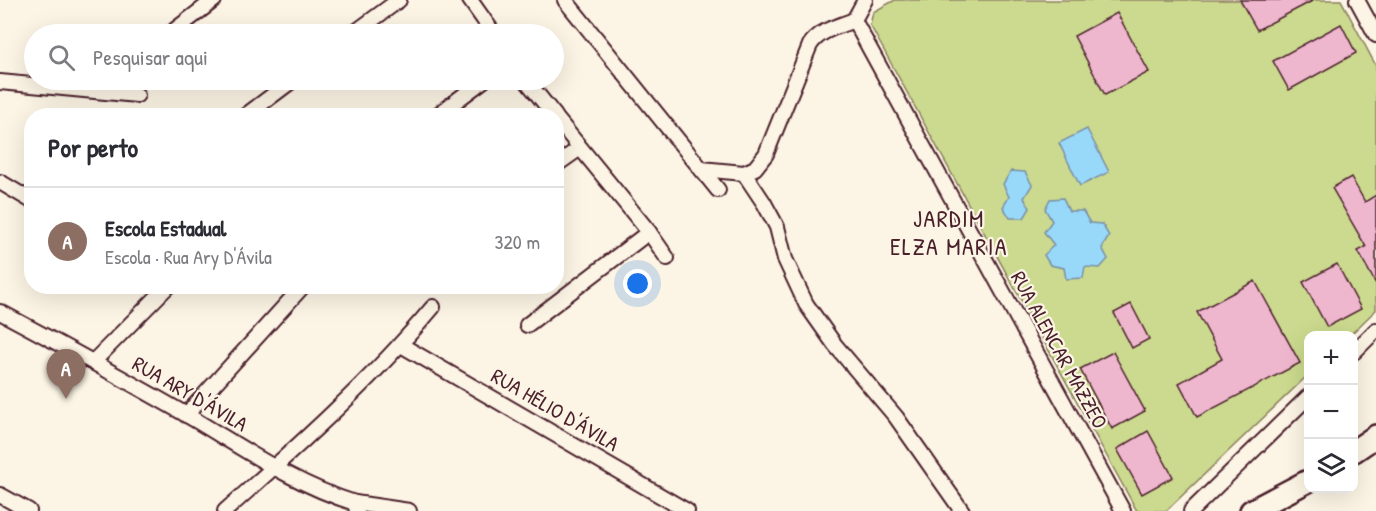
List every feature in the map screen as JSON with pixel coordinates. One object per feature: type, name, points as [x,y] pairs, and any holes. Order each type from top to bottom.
[{"type":"main road","points":[[1358,448],[1376,436]]},
{"type":"main road","points":[[1251,511],[1304,484]]},
{"type":"main road","points":[[1272,511],[1304,484]]},
{"type":"street","points":[[183,24],[214,0]]},
{"type":"street","points":[[367,24],[399,0]]},
{"type":"street","points":[[470,0],[487,24]]},
{"type":"street","points":[[565,0],[718,190]]},
{"type":"street","points":[[701,169],[744,173],[754,168],[766,154],[810,45],[822,33],[854,20],[865,0]]},
{"type":"street","points":[[1357,0],[1376,34]]},
{"type":"street","name":"RUA ALENCAR MAZZEO","points":[[854,20],[1123,511]]},
{"type":"street","points":[[0,82],[24,84]]},
{"type":"street","points":[[84,90],[137,95]]},
{"type":"street","points":[[256,108],[280,90]]},
{"type":"street","points":[[447,108],[471,90]]},
{"type":"street","points":[[534,90],[549,108]]},
{"type":"street","points":[[564,127],[649,232],[667,258]]},
{"type":"street","points":[[564,159],[580,148]]},
{"type":"street","points":[[744,173],[777,227],[785,259],[806,304],[836,345],[896,417],[962,511]]},
{"type":"street","points":[[0,182],[24,196]]},
{"type":"street","points":[[527,325],[649,232]]},
{"type":"street","points":[[93,362],[160,294]]},
{"type":"street","points":[[186,415],[296,294]]},
{"type":"street","points":[[225,511],[401,345],[433,307]]},
{"type":"street","name":"RUA ARY D'ÁVILA","points":[[0,312],[93,362],[274,467],[324,494],[356,507]]},
{"type":"street","points":[[1358,347],[1376,330]]},
{"type":"street","name":"RUA HÉLIO D'ÁVILA","points":[[401,345],[687,511]]},
{"type":"street","points":[[1191,511],[1304,401]]},
{"type":"street","points":[[0,495],[29,511]]},
{"type":"street","points":[[356,507],[409,511]]},
{"type":"green space","points":[[895,0],[1341,0],[1376,66],[1376,310],[1354,331],[1304,331],[1304,379],[1166,511],[1137,511],[870,25],[873,12]]},
{"type":"water","points":[[1087,129],[1109,172],[1080,186],[1059,143]]},
{"type":"water","points":[[1011,171],[1025,172],[1032,185],[1024,198],[1030,208],[1024,218],[1010,218],[1003,207],[1009,197],[1003,184]]},
{"type":"water","points":[[1063,198],[1069,211],[1083,211],[1090,223],[1102,224],[1109,236],[1102,248],[1108,259],[1100,268],[1085,267],[1083,278],[1066,279],[1064,268],[1050,265],[1044,255],[1054,245],[1044,232],[1052,221],[1045,209],[1050,199]]},
{"type":"building","points":[[1240,0],[1314,0],[1257,30]]},
{"type":"building","points":[[1117,13],[1149,72],[1105,95],[1074,36]]},
{"type":"building","points":[[1341,24],[1356,53],[1289,90],[1273,61]]},
{"type":"building","points":[[1351,177],[1365,202],[1376,195],[1376,284],[1358,251],[1366,247],[1332,188]]},
{"type":"building","points":[[1337,264],[1361,309],[1327,327],[1303,282]]},
{"type":"building","points":[[1255,281],[1300,363],[1197,417],[1179,383],[1222,359],[1197,312]]},
{"type":"building","points":[[1131,304],[1149,339],[1132,348],[1114,313]]},
{"type":"building","points":[[1113,352],[1145,411],[1112,429],[1080,369]]},
{"type":"building","points":[[1148,431],[1173,477],[1142,494],[1117,449]]},
{"type":"place","name":"Escola Estadual","points":[[66,399]]},
{"type":"district","name":"JARDIM ELZA MARIA","points":[[949,233]]}]
